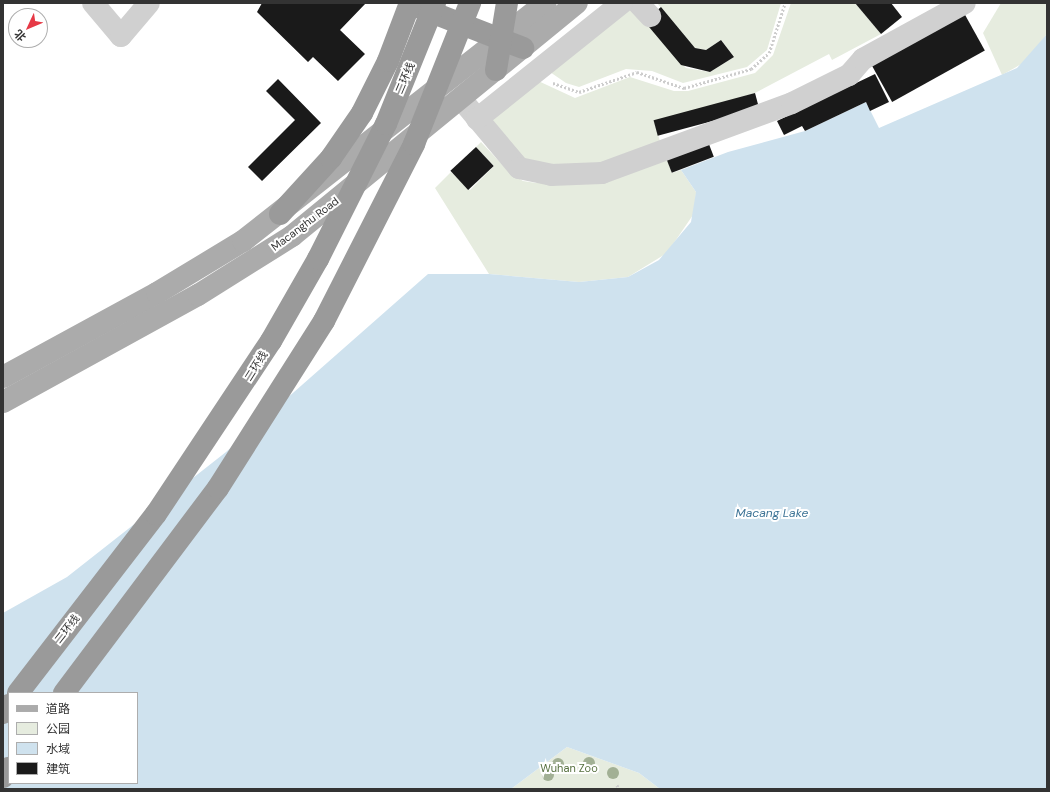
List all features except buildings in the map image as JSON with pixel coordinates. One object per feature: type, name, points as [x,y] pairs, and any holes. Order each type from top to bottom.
[{"type":"highway","points":[[280,214],[331,158],[362,113],[388,61],[410,3],[499,41],[523,48]]},
{"type":"highway","name":"二环线","points":[[19,692],[156,514],[271,341],[318,259],[386,124],[435,3]]},
{"type":"highway","points":[[65,692],[218,488],[320,328],[414,144],[470,3]]},
{"type":"highway","points":[[496,70],[499,41],[507,3]]},
{"type":"main road","name":"Macanghu Road","points":[[3,377],[157,293],[280,214],[545,3]]},
{"type":"main road","name":"Macanghu Road","points":[[3,402],[198,295],[267,253],[461,99],[577,3]]},
{"type":"lane","points":[[93,3],[121,36],[148,3]]},
{"type":"lane","points":[[477,118],[622,3]]},
{"type":"lane","points":[[461,99],[519,168],[569,176],[614,170],[792,103],[849,75],[863,59],[965,3]]},
{"type":"path","points":[[536,71],[556,85],[575,92],[630,72],[678,88],[706,83],[751,69],[765,60],[785,3]]},
{"type":"path","points":[[617,785],[620,789]]},
{"type":"green space","points":[[657,3],[781,3],[767,50],[747,67],[683,83],[652,71],[626,69],[579,87],[566,83],[550,72],[618,12],[633,9],[686,68],[710,72],[734,57],[721,40],[706,50],[695,48]]},
{"type":"green space","points":[[791,3],[855,3],[881,34],[832,60],[829,54],[755,93],[655,124],[662,148],[592,168],[525,162],[495,130],[491,115],[534,79],[575,98],[630,77],[674,91],[688,91],[755,73],[773,55]]},
{"type":"green space","points":[[1001,3],[1047,3],[1047,34],[1025,62],[1002,75],[983,33]]},
{"type":"green space","points":[[481,142],[510,173],[523,181],[536,183],[665,155],[672,173],[681,170],[696,192],[695,212],[667,253],[628,277],[579,282],[489,274],[435,188],[451,172],[470,190],[494,166],[476,147]]},
{"type":"green space","name":"Wuhan Zoo","points":[[567,747],[639,773],[660,789],[511,789]]},
{"type":"water","name":"Macang Lake","points":[[1047,34],[1047,789],[660,789],[639,773],[567,747],[511,789],[3,789],[3,613],[67,577],[226,452],[428,274],[489,274],[579,282],[628,277],[659,260],[691,222],[696,192],[681,170],[728,152],[805,131],[866,102],[879,128],[1017,68]]}]
